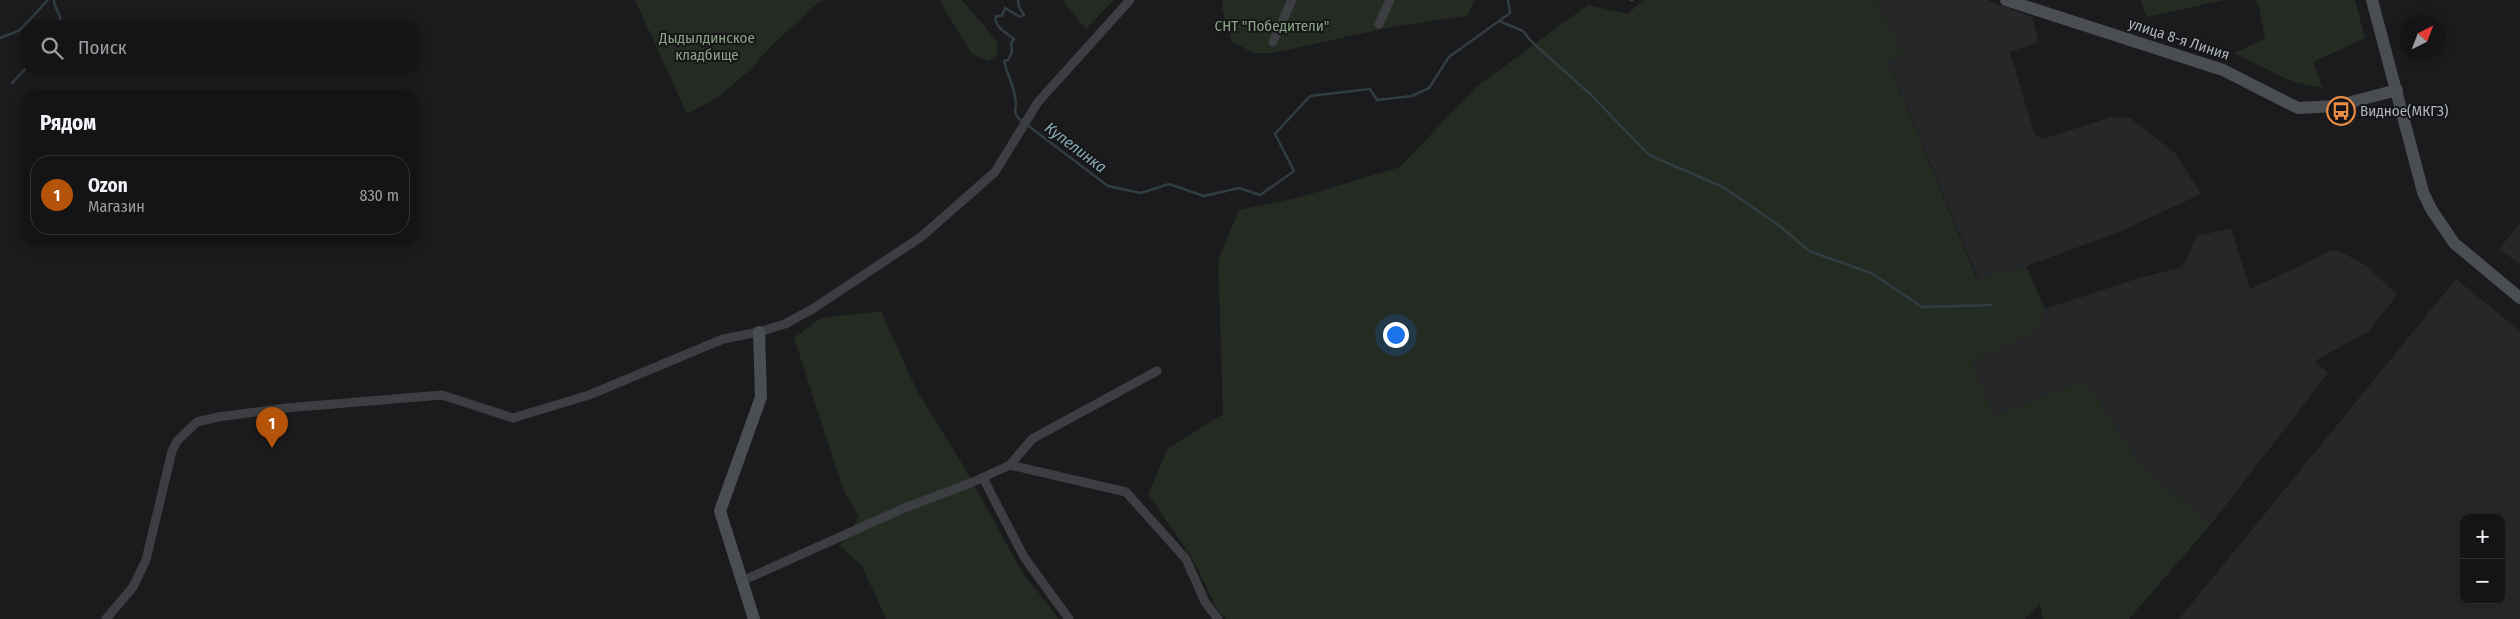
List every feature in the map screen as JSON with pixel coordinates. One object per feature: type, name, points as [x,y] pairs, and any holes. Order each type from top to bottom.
[{"type":"street","points":[[106,619],[133,587],[146,560],[172,451],[177,441],[198,422],[218,416],[286,408],[442,395],[513,418],[589,395],[722,339],[759,332],[785,324],[814,308],[921,237],[995,172],[1029,113],[1130,0]]},
{"type":"street","points":[[1273,42],[1292,0]]},
{"type":"street","points":[[1379,24],[1390,0]]},
{"type":"street","name":"улица 8-я Линия","points":[[2006,0],[2223,70],[2298,108],[2336,106],[2397,90]]},
{"type":"street","points":[[2372,0],[2423,192],[2431,209],[2454,243],[2520,298]]},
{"type":"street","points":[[754,619],[720,512],[761,397],[759,332]]},
{"type":"street","points":[[742,582],[902,508],[983,478],[1010,464],[1032,439],[1157,371]]},
{"type":"street","points":[[1010,464],[1126,492],[1186,559],[1204,602],[1218,619]]},
{"type":"street","points":[[983,478],[1024,557],[1069,619]]},
{"type":"shaded area","points":[[1876,0],[1987,0],[2032,17],[2039,42],[2010,52],[2034,133],[2043,139],[2111,117],[2130,118],[2176,154],[2201,194],[2117,233],[2026,266],[1978,279],[1888,61],[1903,53]]},
{"type":"shaded area","points":[[2520,223],[2520,264],[2499,249]]},
{"type":"shaded area","points":[[2231,228],[2250,289],[2333,250],[2367,266],[2397,295],[2369,331],[2315,361],[2328,373],[2212,523],[2143,469],[2085,380],[1994,416],[1972,362],[2038,330],[2045,309],[2139,278],[2182,267],[2197,236]]},
{"type":"shaded area","points":[[2456,279],[2520,331],[2520,619],[2179,619]]},
{"type":"green space","name":"Дыдылдинское кладбище","points":[[635,0],[824,0],[769,48],[751,69],[717,98],[687,114]]},
{"type":"green space","points":[[939,0],[962,0],[997,41],[997,55],[988,61],[972,54]]},
{"type":"green space","points":[[1062,0],[1114,0],[1086,29]]},
{"type":"green space","name":"СНТ \"Победители\"","points":[[1223,0],[1475,0],[1467,16],[1391,27],[1273,53],[1254,53],[1232,42],[1222,9]]},
{"type":"green space","points":[[1643,0],[1876,0],[1903,53],[1888,62],[1977,279],[2026,266],[2045,309],[2038,330],[1972,362],[1994,416],[2085,380],[2143,469],[2212,523],[2129,619],[2043,619],[2040,603],[2025,619],[1226,619],[1218,611],[1192,558],[1148,494],[1168,448],[1223,414],[1218,260],[1239,210],[1300,197],[1400,167],[1476,87],[1588,5],[1628,14]]},
{"type":"green space","points":[[2141,0],[2225,0],[2146,17]]},
{"type":"green space","points":[[2253,0],[2355,0],[2365,38],[2313,62],[2323,88],[2293,82],[2234,53],[2265,39],[2258,3]]},
{"type":"green space","points":[[881,311],[917,391],[966,470],[1022,572],[1059,619],[886,619],[862,566],[840,546],[859,517],[843,489],[794,338],[821,318]]},
{"type":"waterway","points":[[29,20],[48,0]]},
{"type":"waterway","name":"Купелинка","points":[[54,0],[60,20]]},
{"type":"waterway","name":"Купелинка","points":[[1018,0],[1019,7],[1024,15],[1020,17],[1005,8],[1002,16],[996,16],[998,26],[1014,39],[1011,43],[1012,52],[1008,60],[1004,61],[1016,99],[1015,112],[1018,118],[1108,186],[1141,193],[1169,184],[1204,196],[1239,188],[1260,195],[1294,171],[1275,134],[1310,96],[1370,89],[1377,100],[1412,96],[1429,88],[1449,57],[1510,13],[1508,0]]},
{"type":"waterway","points":[[1499,21],[1523,31],[1531,41],[1590,94],[1649,155],[1723,187],[1781,227],[1809,251],[1871,273],[1922,307],[1991,305]]},
{"type":"waterway","points":[[0,38],[20,30]]},
{"type":"waterway","name":"Купелинка","points":[[12,83],[20,74]]},
{"type":"place","name":"Видное(МКГЗ)","points":[[2341,111]]},
{"type":"place","name":"Ozon","points":[[272,448]]}]
